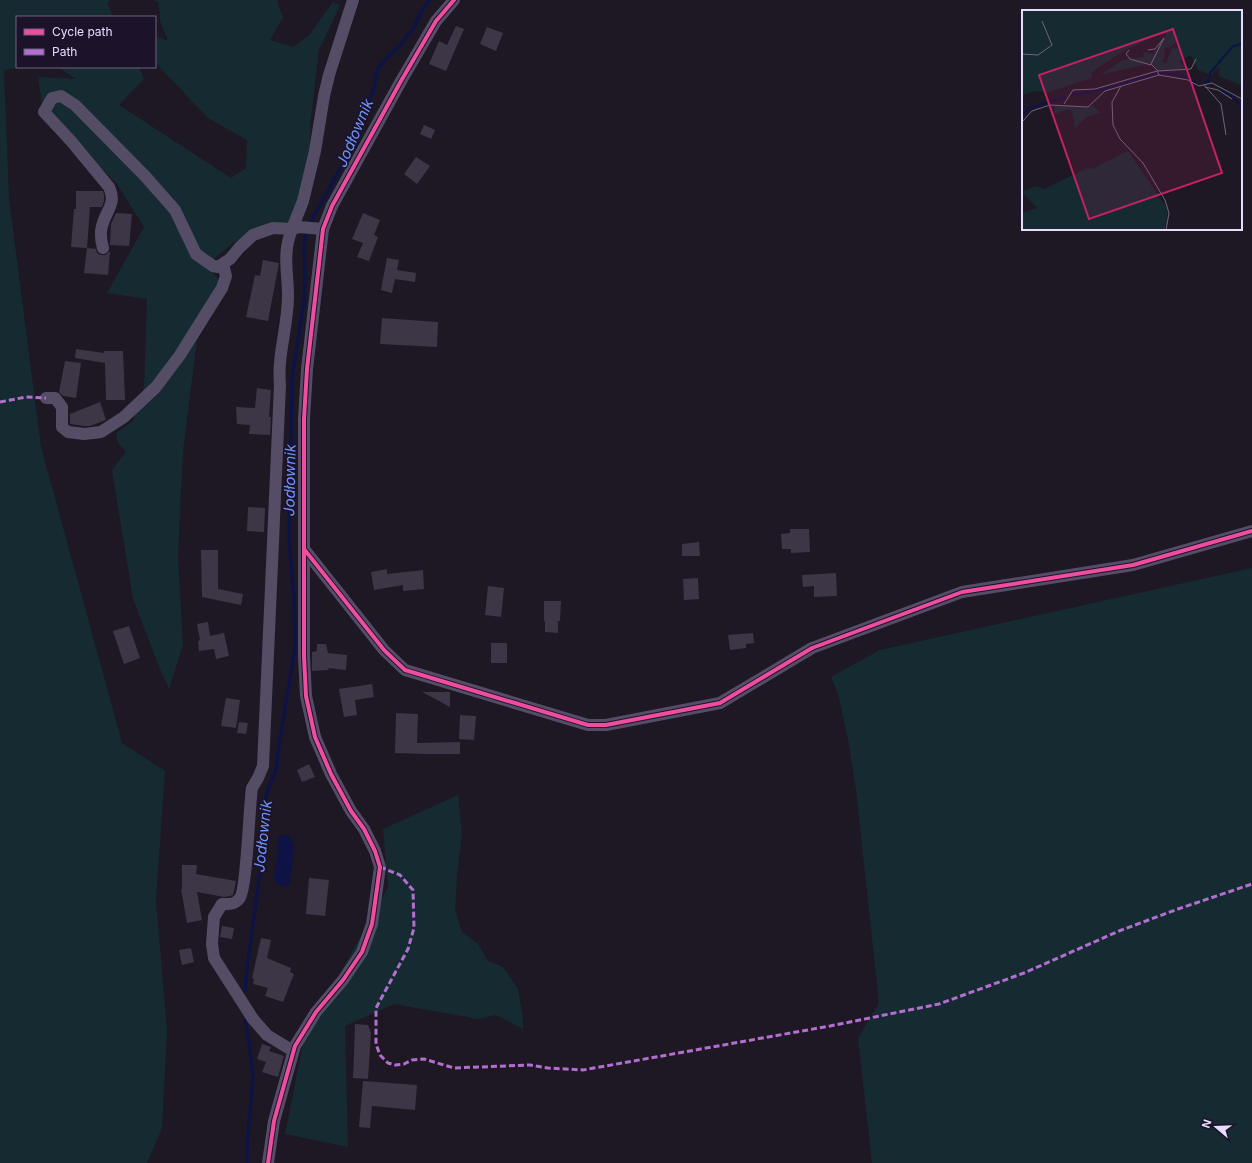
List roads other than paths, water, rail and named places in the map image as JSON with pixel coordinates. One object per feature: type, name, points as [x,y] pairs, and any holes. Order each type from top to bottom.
[{"type":"street","points":[[293,1051],[268,1035],[253,1019],[214,958],[212,944],[214,917],[219,908],[222,904],[234,904],[241,898],[244,883],[252,788],[263,766],[280,386],[279,372],[288,297],[286,267],[288,240],[303,201],[329,75],[353,0]]},
{"type":"street","points":[[268,1163],[274,1121],[293,1051],[316,1012],[343,980],[362,952],[372,924],[380,867],[375,851],[364,829],[335,780],[315,736],[306,696],[304,656],[304,419],[307,369],[323,229],[332,206],[409,68],[436,21],[454,0]]},
{"type":"street","points":[[103,248],[101,241],[101,227],[112,204],[113,195],[109,187],[71,140],[44,112],[52,98],[61,96],[76,105],[145,176],[175,210],[196,254],[213,266],[218,267],[230,259],[253,235],[272,228],[292,229],[299,227],[323,229]]},
{"type":"street","points":[[46,398],[55,398],[62,408],[62,427],[68,432],[84,434],[101,432],[124,417],[156,388],[180,355],[216,300],[226,276],[223,264]]},
{"type":"street","points":[[304,549],[384,650],[405,670],[588,725],[606,725],[720,703],[812,648],[962,592],[1133,565],[1252,531]]},
{"type":"waterway","name":"Jodłownik","points":[[309,225],[351,149],[374,88],[377,70],[413,29],[422,10],[430,0]]},
{"type":"waterway","name":"Jodłownik","points":[[245,990],[261,865],[264,802],[277,766],[278,751],[295,648],[294,598],[289,538],[292,378],[304,301],[304,246],[306,231]]},
{"type":"waterway","name":"Jodłownik","points":[[245,1021],[253,1074],[247,1163]]}]
